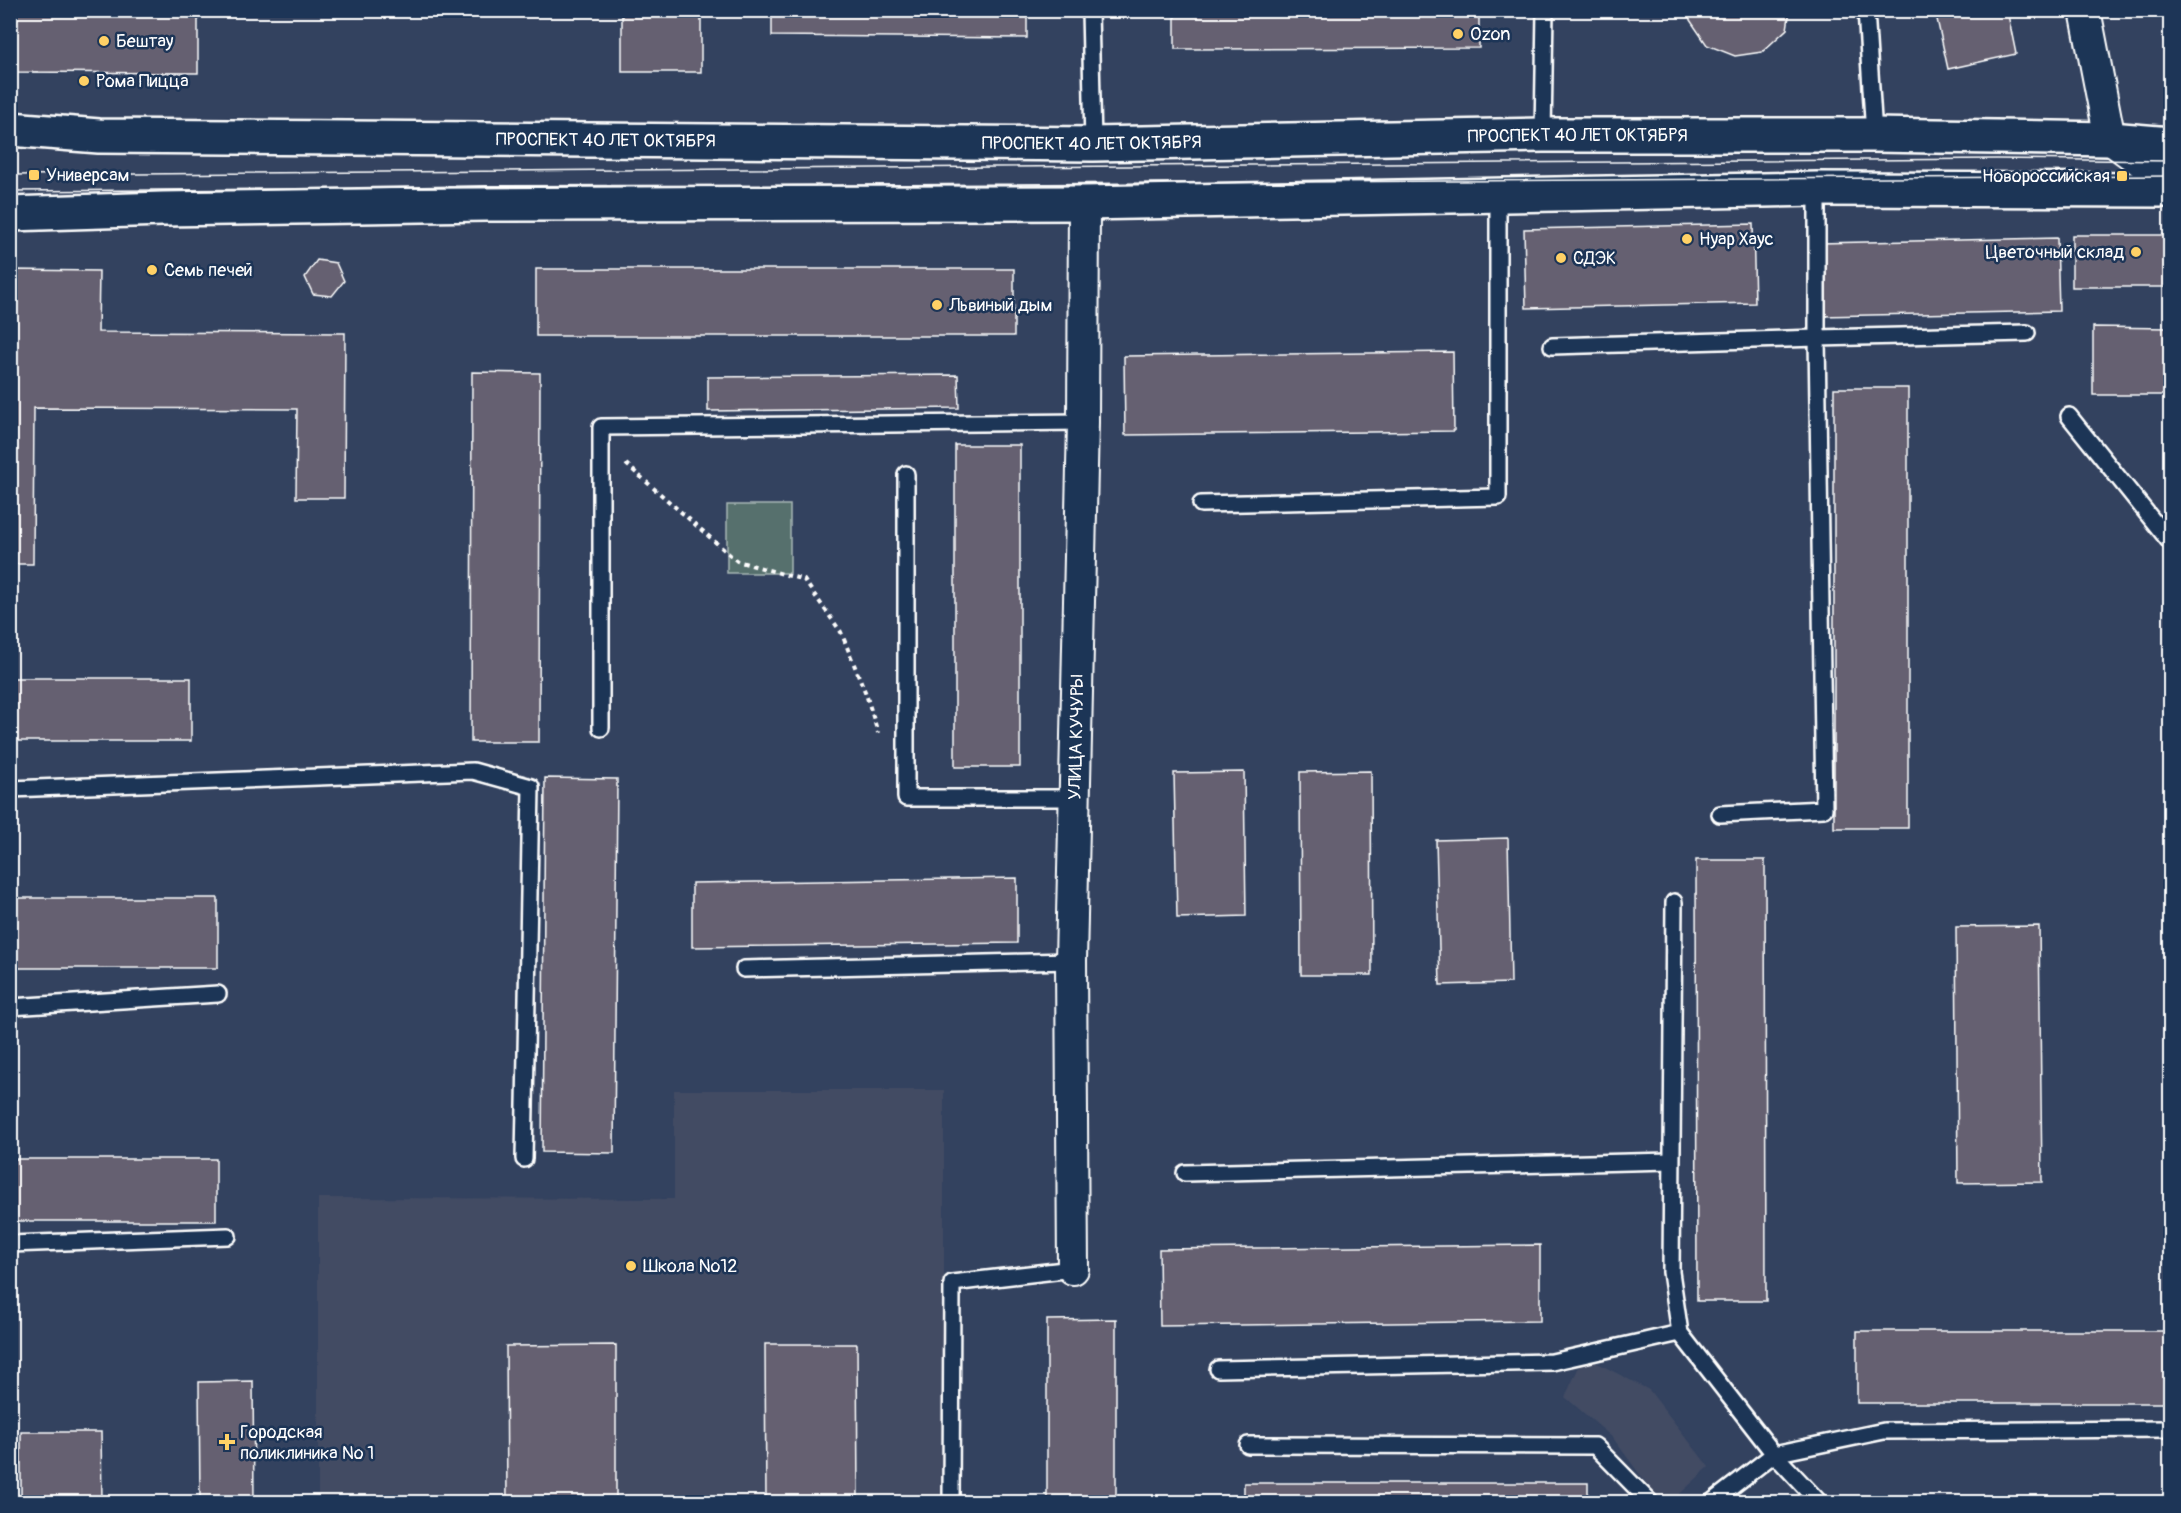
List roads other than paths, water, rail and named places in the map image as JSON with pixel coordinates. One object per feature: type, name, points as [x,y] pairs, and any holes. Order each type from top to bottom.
[{"type":"street","points":[[2085,10],[2110,139],[2170,182]]},
{"type":"street","name":"ПРОСПЕКТ 40 ЛЕТ ОКТЯБРЯ","points":[[10,129],[99,136],[1093,144],[1543,135],[1874,135],[2110,139],[2170,144]]},
{"type":"street","points":[[10,214],[486,204],[1084,203],[1816,189],[2170,190]]},
{"type":"street","name":"УЛИЦА КУЧУРЫ","points":[[1073,1269],[1071,961],[1083,422],[1084,203]]},
{"type":"lane","points":[[1090,10],[1093,144]]},
{"type":"lane","points":[[1543,135],[1545,10]]},
{"type":"lane","points":[[1866,10],[1874,135]]},
{"type":"lane","points":[[1720,814],[1824,809],[1816,338],[1816,189]]},
{"type":"lane","points":[[1201,504],[1498,497],[1498,196]]},
{"type":"lane","points":[[1552,346],[2027,333]]},
{"type":"lane","points":[[2069,416],[2170,542]]},
{"type":"lane","points":[[601,728],[601,427],[1083,422]]},
{"type":"lane","points":[[906,474],[906,798],[1074,798]]},
{"type":"lane","points":[[10,789],[473,771],[531,788],[524,1160]]},
{"type":"lane","points":[[1674,902],[1671,1272],[1680,1333],[1774,1454],[1819,1503]]},
{"type":"lane","points":[[744,969],[1071,961]]},
{"type":"lane","points":[[10,1006],[218,994]]},
{"type":"lane","points":[[1185,1173],[1671,1161]]},
{"type":"lane","points":[[10,1244],[228,1236]]},
{"type":"lane","points":[[951,1503],[952,1283],[1073,1269]]},
{"type":"lane","points":[[1218,1369],[1552,1362],[1680,1333]]},
{"type":"lane","points":[[1712,1503],[1774,1454],[1884,1431],[2170,1429]]},
{"type":"lane","points":[[1248,1445],[1595,1446],[1650,1503]]},
{"type":"tram line","points":[[10,175],[1997,159],[2170,161]]},
{"type":"tram line","points":[[10,191],[2170,176]]},
{"type":"place","name":"Ozon","points":[[1458,34]]},
{"type":"place","name":"Бештау","points":[[104,41]]},
{"type":"place","name":"Рома Пицца","points":[[84,81]]},
{"type":"place","name":"Универсам","points":[[34,175]]},
{"type":"place","name":"Новороссийская","points":[[2122,176]]},
{"type":"place","name":"Нуар Хаус","points":[[1687,239]]},
{"type":"place","name":"Цветочный склад","points":[[2136,252]]},
{"type":"place","name":"СДЭК","points":[[1561,258]]},
{"type":"place","name":"Семь печей","points":[[152,270]]},
{"type":"place","name":"Львиный дым","points":[[937,305]]},
{"type":"place","name":"Школа №12","points":[[631,1266]]},
{"type":"place","name":"Городская поликлиника № 1","points":[[227,1442]]}]
